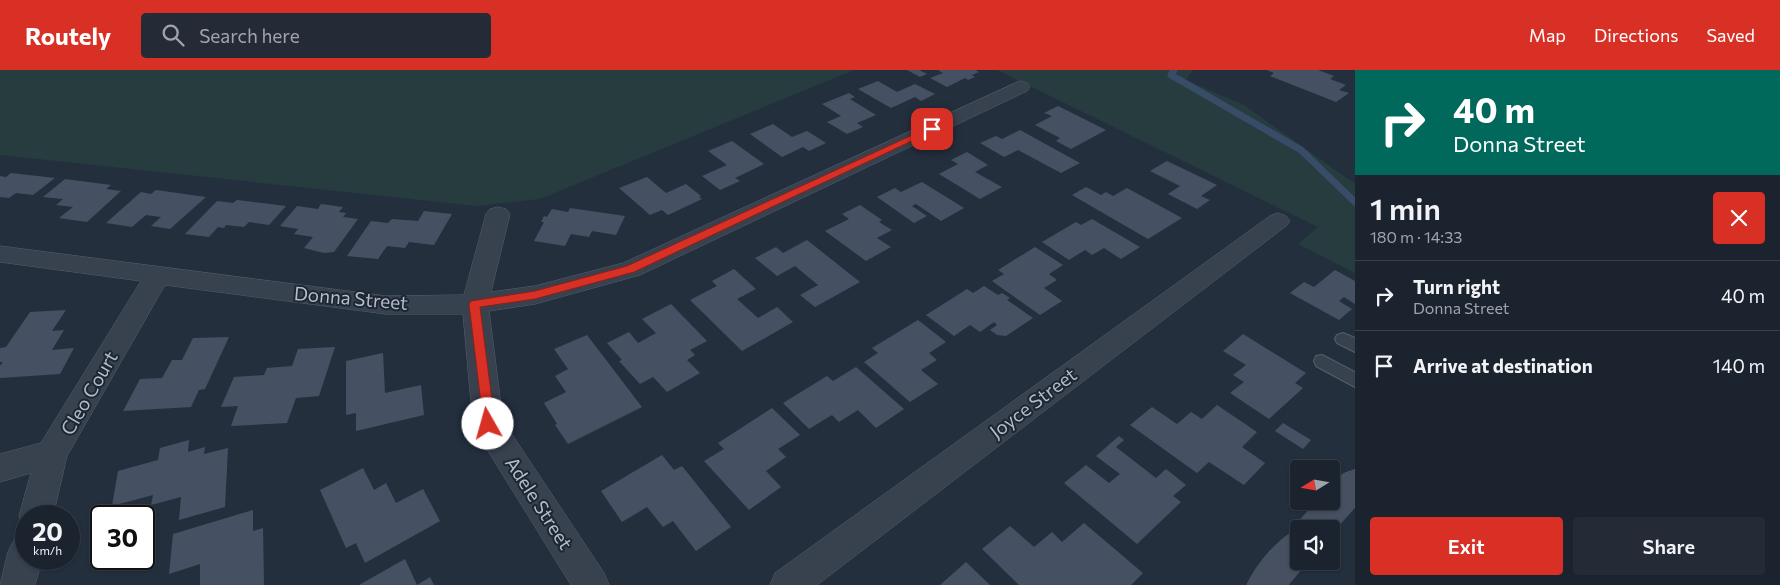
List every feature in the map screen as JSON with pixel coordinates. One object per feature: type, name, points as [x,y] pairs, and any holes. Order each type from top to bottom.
[{"type":"main road","points":[[1322,520],[1355,484]]},
{"type":"main road","points":[[1264,585],[1290,556]]},
{"type":"street","name":"Donna Street","points":[[0,254],[386,305],[474,304],[535,295],[631,269],[1020,87]]},
{"type":"street","name":"Adele Street","points":[[498,214],[474,304],[488,424],[592,585]]},
{"type":"street","name":"Joyce Street","points":[[788,585],[1278,222]]},
{"type":"street","name":"Cleo Court","points":[[39,505],[52,454],[157,276]]},
{"type":"street","points":[[0,468],[52,454]]},
{"type":"street","points":[[17,585],[21,570]]},
{"type":"lane","points":[[1322,360],[1355,380]]},
{"type":"green space","points":[[0,70],[854,70],[540,199],[477,206],[0,155]]},
{"type":"green space","points":[[997,70],[1193,70],[1186,80],[1244,105],[1355,184],[1355,273],[1298,244],[1318,227]]},
{"type":"building","points":[[907,70],[919,70],[927,74],[920,77]]},
{"type":"building","points":[[938,70],[975,70],[979,72],[972,75],[975,77],[968,80],[965,78],[947,87],[930,78],[943,73]]},
{"type":"building","points":[[1267,70],[1318,70],[1334,76],[1330,79],[1346,85],[1339,90],[1349,93],[1336,102],[1270,76],[1274,73]]},
{"type":"building","points":[[878,81],[897,92],[915,84],[935,94],[921,101],[915,97],[891,108],[858,89]]},
{"type":"building","points":[[849,93],[855,97],[850,99],[876,115],[857,123],[863,127],[847,134],[827,122],[841,116],[822,104]]},
{"type":"building","points":[[1058,106],[1106,130],[1071,149],[1056,141],[1060,138],[1035,125],[1052,116],[1044,113]]},
{"type":"building","points":[[773,124],[792,137],[807,131],[826,143],[809,151],[803,147],[782,157],[750,134]]},
{"type":"building","points":[[1020,130],[1080,163],[1061,173],[1018,150],[1004,157],[980,143],[996,136],[1002,139]]},
{"type":"building","points":[[732,141],[764,164],[735,178],[740,181],[720,190],[702,176],[727,165],[708,151]]},
{"type":"building","points":[[967,152],[988,165],[975,172],[1002,187],[980,199],[939,174],[958,164],[951,160]]},
{"type":"building","points":[[1167,161],[1217,185],[1201,196],[1210,200],[1197,209],[1168,194],[1180,186],[1150,171]]},
{"type":"building","points":[[11,173],[55,178],[33,195],[16,193],[9,198],[0,197],[0,176],[6,177]]},
{"type":"building","points":[[647,177],[666,193],[686,184],[701,196],[699,197],[702,199],[668,215],[662,210],[650,215],[619,188]]},
{"type":"building","points":[[65,179],[111,185],[106,189],[121,191],[87,222],[59,218],[73,207],[56,205],[63,199],[43,197]]},
{"type":"building","points":[[922,182],[964,208],[941,221],[916,204],[912,206],[927,216],[914,223],[877,197],[895,188],[901,192]]},
{"type":"building","points":[[1086,187],[1101,195],[1106,192],[1113,196],[1127,188],[1182,218],[1148,239],[1072,195]]},
{"type":"building","points":[[156,190],[206,197],[170,229],[151,226],[161,217],[146,215],[132,227],[106,223],[141,192],[151,194]]},
{"type":"building","points":[[237,200],[286,206],[269,225],[249,222],[244,227],[226,225],[224,228],[218,227],[209,237],[185,234],[217,201],[233,203]]},
{"type":"building","points":[[321,204],[343,207],[339,212],[346,213],[343,217],[358,219],[334,252],[324,253],[304,248],[313,237],[294,234],[298,229],[280,226],[297,206],[318,209]]},
{"type":"building","points":[[860,205],[882,220],[879,222],[892,230],[877,238],[891,247],[866,261],[825,231],[849,219],[842,214]]},
{"type":"building","points":[[570,208],[625,216],[616,235],[592,231],[589,237],[571,234],[565,246],[534,241],[544,222],[541,222],[544,216],[547,217],[552,209],[568,212]]},
{"type":"building","points":[[424,211],[452,214],[434,245],[409,242],[405,248],[387,246],[378,259],[347,256],[371,221],[388,223],[392,219],[418,221]]},
{"type":"building","points":[[1092,219],[1140,247],[1121,259],[1104,248],[1092,255],[1085,250],[1069,260],[1042,242],[1076,222],[1081,225]]},
{"type":"building","points":[[807,240],[860,282],[815,307],[800,295],[818,285],[795,266],[777,276],[755,258],[776,247],[783,253]]},
{"type":"building","points":[[1035,247],[1063,265],[1049,274],[1057,280],[1044,288],[1062,301],[1040,315],[992,281],[1004,274],[998,270]]},
{"type":"building","points":[[734,269],[756,289],[737,299],[758,318],[777,307],[793,322],[742,351],[690,300],[717,286],[712,281]]},
{"type":"building","points":[[1335,270],[1355,281],[1355,304],[1344,297],[1339,301],[1352,309],[1339,320],[1290,293],[1304,282],[1314,287]]},
{"type":"building","points":[[984,286],[998,295],[1002,293],[1010,298],[1007,300],[1033,318],[1006,336],[997,335],[990,330],[997,325],[994,322],[980,332],[970,325],[954,336],[926,315],[967,289],[973,293]]},
{"type":"building","points":[[671,304],[707,341],[690,350],[695,355],[687,360],[700,373],[667,392],[653,377],[640,384],[619,361],[622,360],[607,343],[629,332],[638,343],[656,333],[642,319]]},
{"type":"building","points":[[66,310],[52,331],[64,330],[52,350],[74,348],[60,374],[0,378],[0,366],[3,362],[0,362],[0,348],[6,347],[30,312]]},
{"type":"building","points":[[918,320],[946,342],[929,353],[937,360],[921,370],[938,384],[910,402],[864,362],[878,353],[872,348]]},
{"type":"building","points":[[1243,334],[1306,373],[1295,383],[1303,388],[1269,419],[1230,393],[1244,382],[1233,375],[1246,365],[1223,351]]},
{"type":"building","points":[[587,335],[642,407],[568,444],[555,425],[557,424],[544,403],[566,392],[555,376],[568,369],[554,349]]},
{"type":"building","points":[[229,337],[205,389],[199,390],[191,407],[123,411],[140,379],[162,378],[172,360],[182,360],[193,338]]},
{"type":"building","points":[[335,347],[319,396],[296,398],[287,423],[231,426],[238,406],[221,407],[234,377],[264,375],[267,368],[292,366],[298,349]]},
{"type":"building","points":[[383,353],[385,393],[421,385],[424,415],[356,431],[356,413],[346,415],[346,361]]},
{"type":"building","points":[[856,367],[904,409],[876,428],[858,410],[839,422],[832,415],[809,429],[783,403],[827,376],[833,381]]},
{"type":"building","points":[[1217,405],[1257,432],[1242,447],[1265,463],[1244,485],[1209,462],[1197,473],[1130,425],[1152,407],[1177,424],[1191,412],[1202,419]]},
{"type":"building","points":[[772,408],[800,435],[778,449],[786,457],[766,471],[781,487],[749,510],[704,461],[724,449],[718,443]]},
{"type":"building","points":[[1283,423],[1311,440],[1303,449],[1275,431]]},
{"type":"building","points":[[1119,436],[1124,440],[1116,447],[1156,478],[1166,469],[1186,485],[1173,496],[1181,502],[1137,544],[1064,483],[1086,465],[1109,483],[1120,474],[1096,456]]},
{"type":"building","points":[[189,440],[188,452],[205,447],[204,454],[228,448],[225,507],[179,520],[181,497],[151,505],[153,495],[112,505],[118,471],[158,460],[160,448]]},
{"type":"building","points":[[662,455],[674,470],[682,466],[731,527],[696,551],[673,521],[663,527],[647,507],[622,522],[601,491]]},
{"type":"building","points":[[363,468],[374,490],[386,483],[396,503],[423,489],[440,521],[365,563],[356,543],[346,548],[320,490]]},
{"type":"building","points":[[253,510],[253,531],[263,528],[264,585],[200,585],[200,564],[169,574],[173,534]]},
{"type":"building","points":[[1084,523],[1143,573],[1131,585],[1019,585],[982,549],[1010,526],[1034,547],[1052,532],[1062,542]]},
{"type":"building","points":[[405,559],[417,585],[359,585]]},
{"type":"building","points":[[966,562],[990,585],[940,585]]},
{"type":"building","points":[[430,577],[434,585],[417,585]]},
{"type":"waterway","points":[[1174,70],[1171,75],[1301,150],[1355,202]]},
{"type":"route","points":[[488,424],[474,304],[535,295],[631,269],[932,129]]}]
